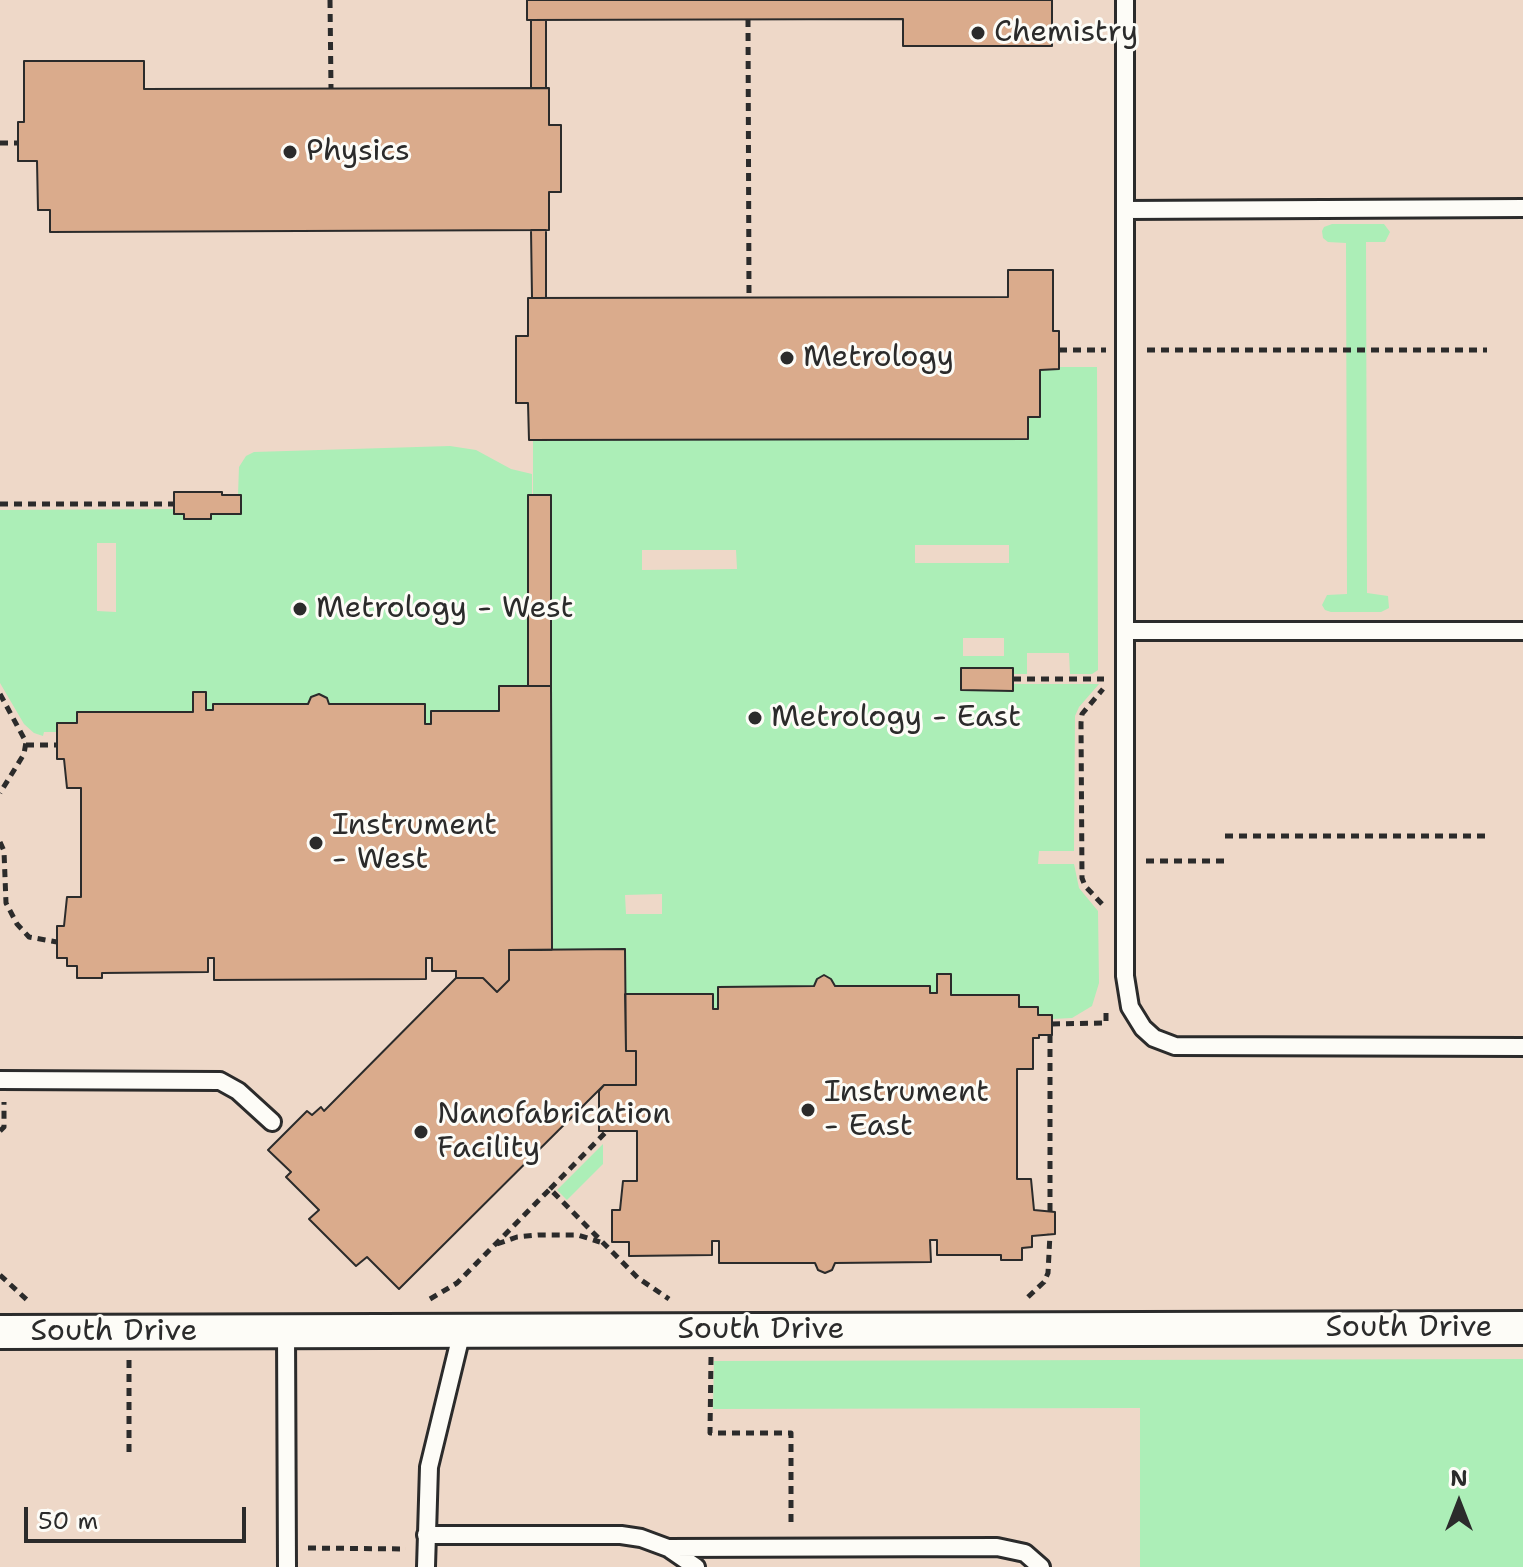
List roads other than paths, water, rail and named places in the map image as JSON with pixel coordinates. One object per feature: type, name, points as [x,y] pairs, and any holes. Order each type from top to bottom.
[{"type":"street","name":"South Drive","points":[[0,1332],[1523,1328]]},
{"type":"lane","points":[[1125,0],[1125,861],[1126,992],[1130,1007],[1143,1028],[1164,1044],[1523,1047]]},
{"type":"lane","points":[[1125,210],[1523,208]]},
{"type":"lane","points":[[1125,631],[1523,631]]},
{"type":"lane","points":[[2,1080],[220,1081],[233,1086],[272,1122]]},
{"type":"lane","points":[[286,1331],[287,1567]]},
{"type":"lane","points":[[426,1567],[429,1467],[462,1331]]},
{"type":"lane","points":[[426,1542],[621,1535],[641,1538],[668,1548],[696,1567]]},
{"type":"lane","points":[[668,1548],[997,1547],[1025,1553],[1041,1567]]},
{"type":"place","name":"Chemistry","points":[[978,33]]},
{"type":"place","name":"Physics","points":[[290,152]]},
{"type":"place","name":"Metrology","points":[[787,358]]},
{"type":"place","name":"Metrology - West","points":[[300,609]]},
{"type":"place","name":"Metrology - East","points":[[755,718]]},
{"type":"place","name":"Instrument - West","points":[[316,843]]},
{"type":"place","name":"Instrument - East","points":[[808,1110]]},
{"type":"place","name":"Nanofabrication Facility","points":[[421,1132]]}]
